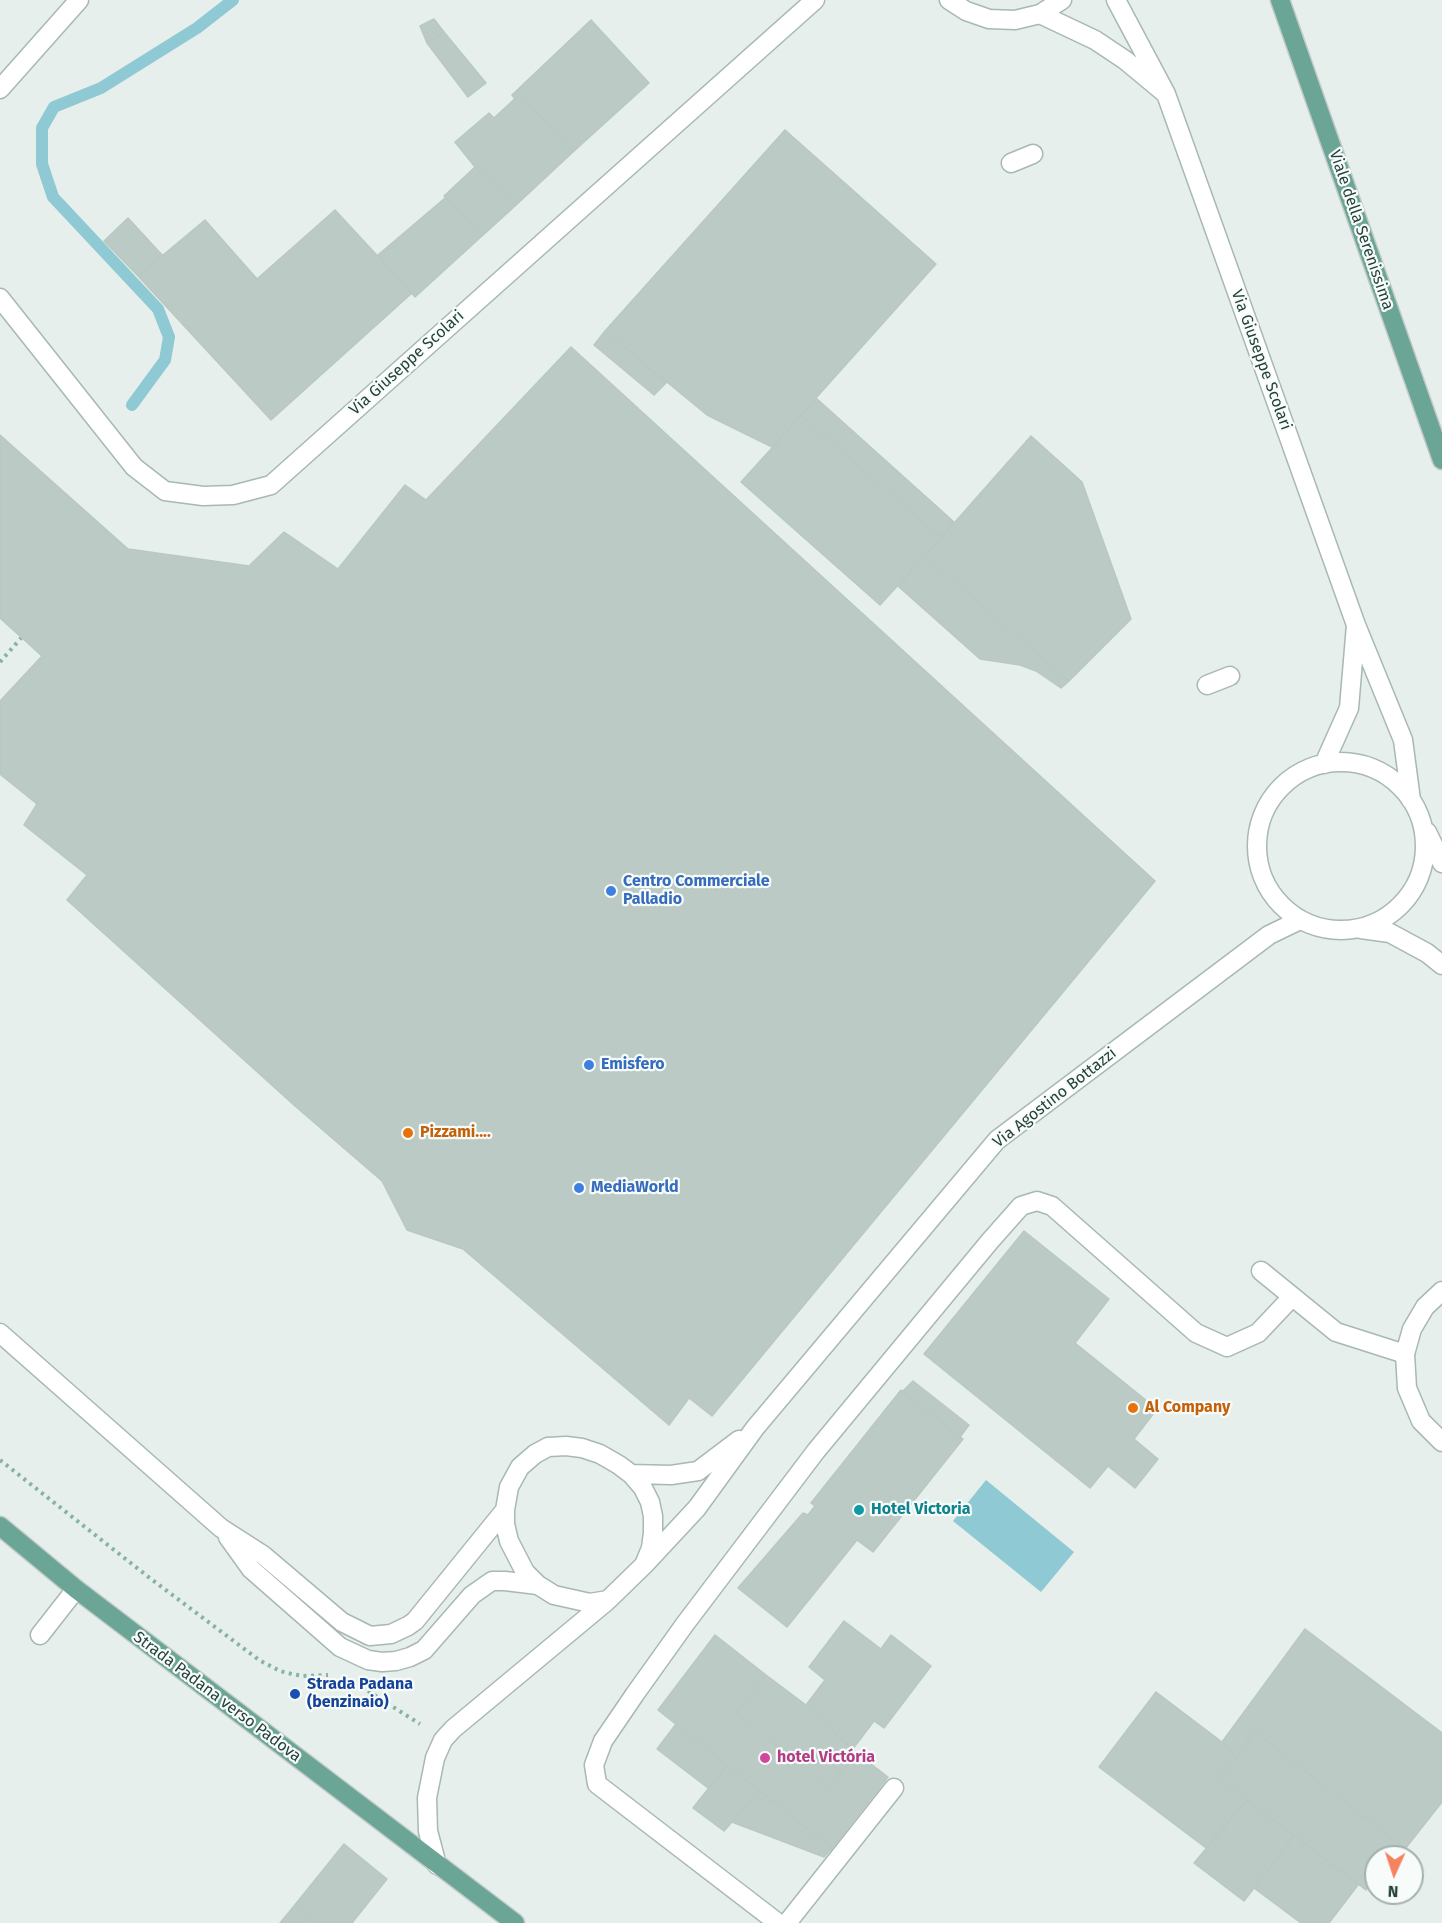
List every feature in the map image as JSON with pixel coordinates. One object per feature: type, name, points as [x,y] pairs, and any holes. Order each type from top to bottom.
[{"type":"main road","name":"Viale della Serenissima","points":[[1280,0],[1442,460]]},
{"type":"main road","name":"Strada Padana verso Padova","points":[[0,1526],[76,1589],[515,1923]]},
{"type":"street","points":[[0,89],[79,0]]},
{"type":"street","name":"Via Giuseppe Scolari","points":[[0,298],[134,467],[165,491],[203,496],[233,495],[271,485],[815,0]]},
{"type":"street","points":[[949,0],[966,11],[989,19],[1015,20],[1040,14],[1062,0]]},
{"type":"street","name":"Via Giuseppe Scolari","points":[[1116,0],[1166,94],[1356,625],[1403,740],[1416,808],[1425,840],[1424,864],[1415,886],[1401,906],[1382,920],[1359,929]]},
{"type":"street","points":[[1040,14],[1095,40],[1125,60],[1166,94]]},
{"type":"street","points":[[1011,163],[1033,154]]},
{"type":"street","name":"Via Giuseppe Scolari","points":[[1324,764],[1348,708],[1356,625]]},
{"type":"street","points":[[1207,685],[1230,676]]},
{"type":"street","name":"Via Giuseppe Scolari","points":[[1442,863],[1416,808],[1395,781],[1374,768],[1349,762],[1307,768],[1292,778],[1278,790],[1263,812],[1256,838],[1258,865],[1268,889],[1282,907],[1300,920],[1319,928],[1339,931],[1359,929],[1390,933],[1426,953],[1442,965]]},
{"type":"street","name":"Via Agostino Bottazzi","points":[[645,1565],[697,1508],[755,1428],[997,1140],[1269,935],[1300,920]]},
{"type":"street","points":[[778,1923],[597,1784],[594,1765],[603,1741],[685,1624],[830,1434],[1021,1206],[1037,1201],[1052,1206],[1196,1333],[1227,1347],[1257,1333],[1292,1297]]},
{"type":"street","points":[[1261,1271],[1336,1332],[1405,1354]]},
{"type":"street","points":[[1442,1291],[1425,1306],[1412,1329],[1405,1354],[1407,1389],[1421,1421],[1442,1442]]},
{"type":"street","points":[[0,1333],[221,1528],[263,1555],[342,1622],[370,1636],[391,1634],[415,1621],[505,1510]]},
{"type":"street","name":"Via Agostino Bottazzi","points":[[632,1474],[671,1475],[698,1471],[755,1428]]},
{"type":"street","points":[[437,1864],[429,1831],[427,1798],[435,1758],[444,1740],[453,1729],[608,1600],[645,1565],[651,1548],[653,1516],[643,1488],[632,1474],[600,1454],[582,1448],[548,1447],[535,1454],[520,1467],[509,1487],[505,1524],[509,1541],[525,1572],[538,1585],[554,1595],[590,1603],[608,1600]]},
{"type":"street","points":[[221,1528],[251,1569],[340,1647],[368,1660],[396,1661],[424,1650],[472,1595],[492,1581],[538,1585]]},
{"type":"street","points":[[40,1635],[76,1589]]},
{"type":"street","points":[[787,1923],[894,1788]]},
{"type":"path","points":[[0,662],[21,638]]},
{"type":"path","points":[[0,1460],[151,1579],[259,1660],[280,1671],[292,1674],[333,1675]]},
{"type":"path","points":[[358,1685],[425,1727]]},
{"type":"water","points":[[986,1480],[1074,1552],[1041,1592],[953,1521]]},
{"type":"building","points":[[434,19],[444,32],[427,43],[420,26]]},
{"type":"building","points":[[591,20],[649,83],[573,152],[520,94],[515,99],[512,95]]},
{"type":"building","points":[[444,32],[486,83],[468,97],[427,43]]},
{"type":"building","points":[[520,94],[573,152],[515,206],[475,167],[455,142],[489,113],[494,118]]},
{"type":"building","points":[[785,130],[936,264],[772,447],[707,415],[605,331]]},
{"type":"building","points":[[475,167],[515,206],[482,236],[444,196]]},
{"type":"building","points":[[445,198],[482,236],[415,297],[378,255]]},
{"type":"building","points":[[335,210],[412,293],[271,420],[138,276],[205,220],[257,279]]},
{"type":"building","points":[[128,218],[163,256],[138,276],[104,241]]},
{"type":"building","points":[[605,331],[666,383],[654,395],[594,345]]},
{"type":"building","name":"Centro Commerciale Palladio","points":[[571,347],[1155,881],[712,1416],[689,1398],[669,1425],[463,1249],[407,1230],[382,1181],[295,1106],[67,900],[87,875],[24,825],[37,804],[0,774],[0,701],[42,656],[0,618],[0,435],[128,549],[249,566],[284,532],[338,569],[405,485],[426,500]]},
{"type":"building","points":[[816,398],[954,522],[941,538],[801,416]]},
{"type":"building","points":[[801,416],[941,538],[880,605],[741,482]]},
{"type":"building","points":[[1031,436],[1082,482],[1131,619],[1069,681],[925,556]]},
{"type":"building","points":[[925,556],[1069,681],[1061,688],[1036,671],[1020,665],[980,659],[898,586]]},
{"type":"building","points":[[1024,1231],[1109,1299],[1075,1343],[1157,1409],[1134,1439],[1158,1459],[1135,1488],[1108,1466],[1090,1488],[924,1354]]},
{"type":"building","points":[[913,1381],[969,1425],[960,1437],[903,1391]]},
{"type":"building","name":"Hotel Victoria","points":[[901,1390],[963,1439],[873,1552],[857,1540],[787,1627],[738,1588],[803,1513],[808,1515],[815,1506],[811,1503]]},
{"type":"building","points":[[844,1621],[881,1649],[891,1635],[931,1666],[884,1728],[874,1721],[852,1750],[806,1705],[825,1680],[809,1667]]},
{"type":"building","points":[[1305,1629],[1442,1733],[1442,1802],[1408,1845],[1400,1845],[1254,1731],[1237,1758],[1222,1742]]},
{"type":"building","points":[[715,1635],[766,1675],[736,1712],[826,1787],[858,1754],[888,1777],[832,1848],[658,1710]]},
{"type":"building","points":[[766,1675],[806,1705],[858,1754],[826,1787],[736,1712]]},
{"type":"building","points":[[1156,1692],[1222,1742],[1237,1758],[1219,1778],[1247,1800],[1206,1848],[1099,1767]]},
{"type":"building","points":[[676,1724],[727,1765],[708,1788],[657,1749]]},
{"type":"building","points":[[1254,1731],[1400,1845],[1364,1845],[1364,1888],[1219,1778],[1237,1758]]},
{"type":"building","points":[[727,1765],[759,1791],[724,1831],[693,1808]]},
{"type":"building","points":[[759,1791],[832,1848],[824,1857],[732,1822]]},
{"type":"building","points":[[1247,1800],[1294,1836],[1244,1901],[1194,1863]]},
{"type":"building","points":[[1294,1836],[1358,1885],[1329,1923],[1301,1923],[1254,1888]]},
{"type":"building","points":[[344,1844],[387,1879],[352,1923],[315,1923],[294,1906]]},
{"type":"building","points":[[294,1906],[315,1923],[280,1923]]},
{"type":"waterway","points":[[132,405],[165,360],[169,337],[158,309],[53,197],[42,164],[42,128],[54,107],[101,88],[197,28],[233,0]]},
{"type":"place","name":"Centro Commerciale Palladio","points":[[611,891]]},
{"type":"place","name":"Emisfero","points":[[589,1065]]},
{"type":"place","name":"Pizzami....","points":[[408,1133]]},
{"type":"place","name":"MediaWorld","points":[[579,1188]]},
{"type":"place","name":"Al Company","points":[[1133,1408]]},
{"type":"place","name":"Hotel Victoria","points":[[859,1510]]},
{"type":"place","name":"Strada Padana (benzinaio)","points":[[295,1694]]},
{"type":"place","name":"hotel Victória","points":[[765,1758]]}]
